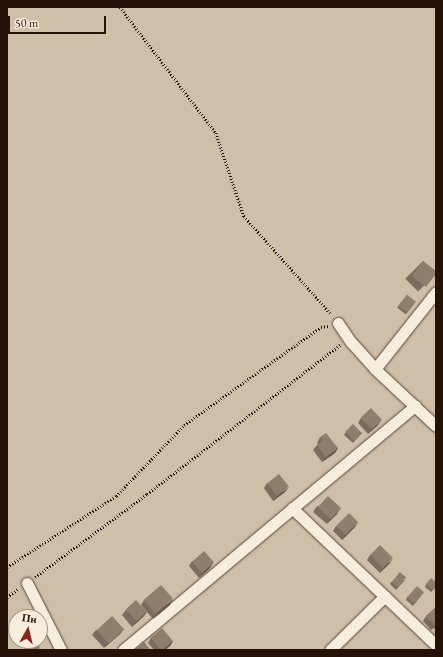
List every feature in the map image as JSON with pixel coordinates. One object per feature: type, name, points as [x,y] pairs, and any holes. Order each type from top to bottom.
[{"type":"street","points":[[375,369],[436,292]]},
{"type":"street","points":[[338,323],[351,342],[375,369],[436,426]]},
{"type":"street","points":[[123,650],[415,406]]},
{"type":"street","points":[[292,508],[436,645]]},
{"type":"street","points":[[27,583],[61,650]]},
{"type":"street","points":[[330,650],[384,596]]},
{"type":"path","points":[[7,567],[116,496],[184,424],[320,328],[338,323],[244,216],[216,133],[120,7]]},
{"type":"path","points":[[27,583],[147,494],[341,344],[351,342]]},
{"type":"shaded area","points":[[7,7],[436,7],[436,650],[7,650]]},
{"type":"building","points":[[423,261],[436,271],[436,274],[426,287],[412,276]]},
{"type":"building","points":[[407,295],[416,302],[407,313],[398,306]]},
{"type":"building","points":[[371,408],[382,420],[372,429],[361,418]]},
{"type":"building","points":[[353,424],[362,433],[354,441],[345,432]]},
{"type":"building","points":[[326,433],[338,448],[326,457],[317,445],[323,440],[320,437]]},
{"type":"building","points":[[279,474],[289,487],[277,496],[267,483]]},
{"type":"building","points":[[328,496],[341,508],[331,519],[318,507]]},
{"type":"building","points":[[349,513],[358,522],[345,535],[336,526]]},
{"type":"building","points":[[380,545],[393,558],[383,568],[370,555]]},
{"type":"building","points":[[204,551],[214,562],[202,573],[192,562]]},
{"type":"building","points":[[400,572],[406,577],[398,587],[392,582]]},
{"type":"building","points":[[431,578],[436,582],[436,586],[433,590],[426,584]]},
{"type":"building","points":[[161,585],[173,599],[155,614],[144,600]]},
{"type":"building","points":[[417,586],[424,592],[414,603],[407,597]]},
{"type":"building","points":[[136,600],[147,612],[137,621],[126,610]]},
{"type":"building","points":[[436,607],[436,624],[435,625],[426,616]]},
{"type":"building","points":[[112,616],[124,629],[109,643],[97,630]]},
{"type":"building","points":[[162,628],[173,641],[161,650],[151,638]]},
{"type":"building","points":[[143,641],[151,650],[133,650]]}]
